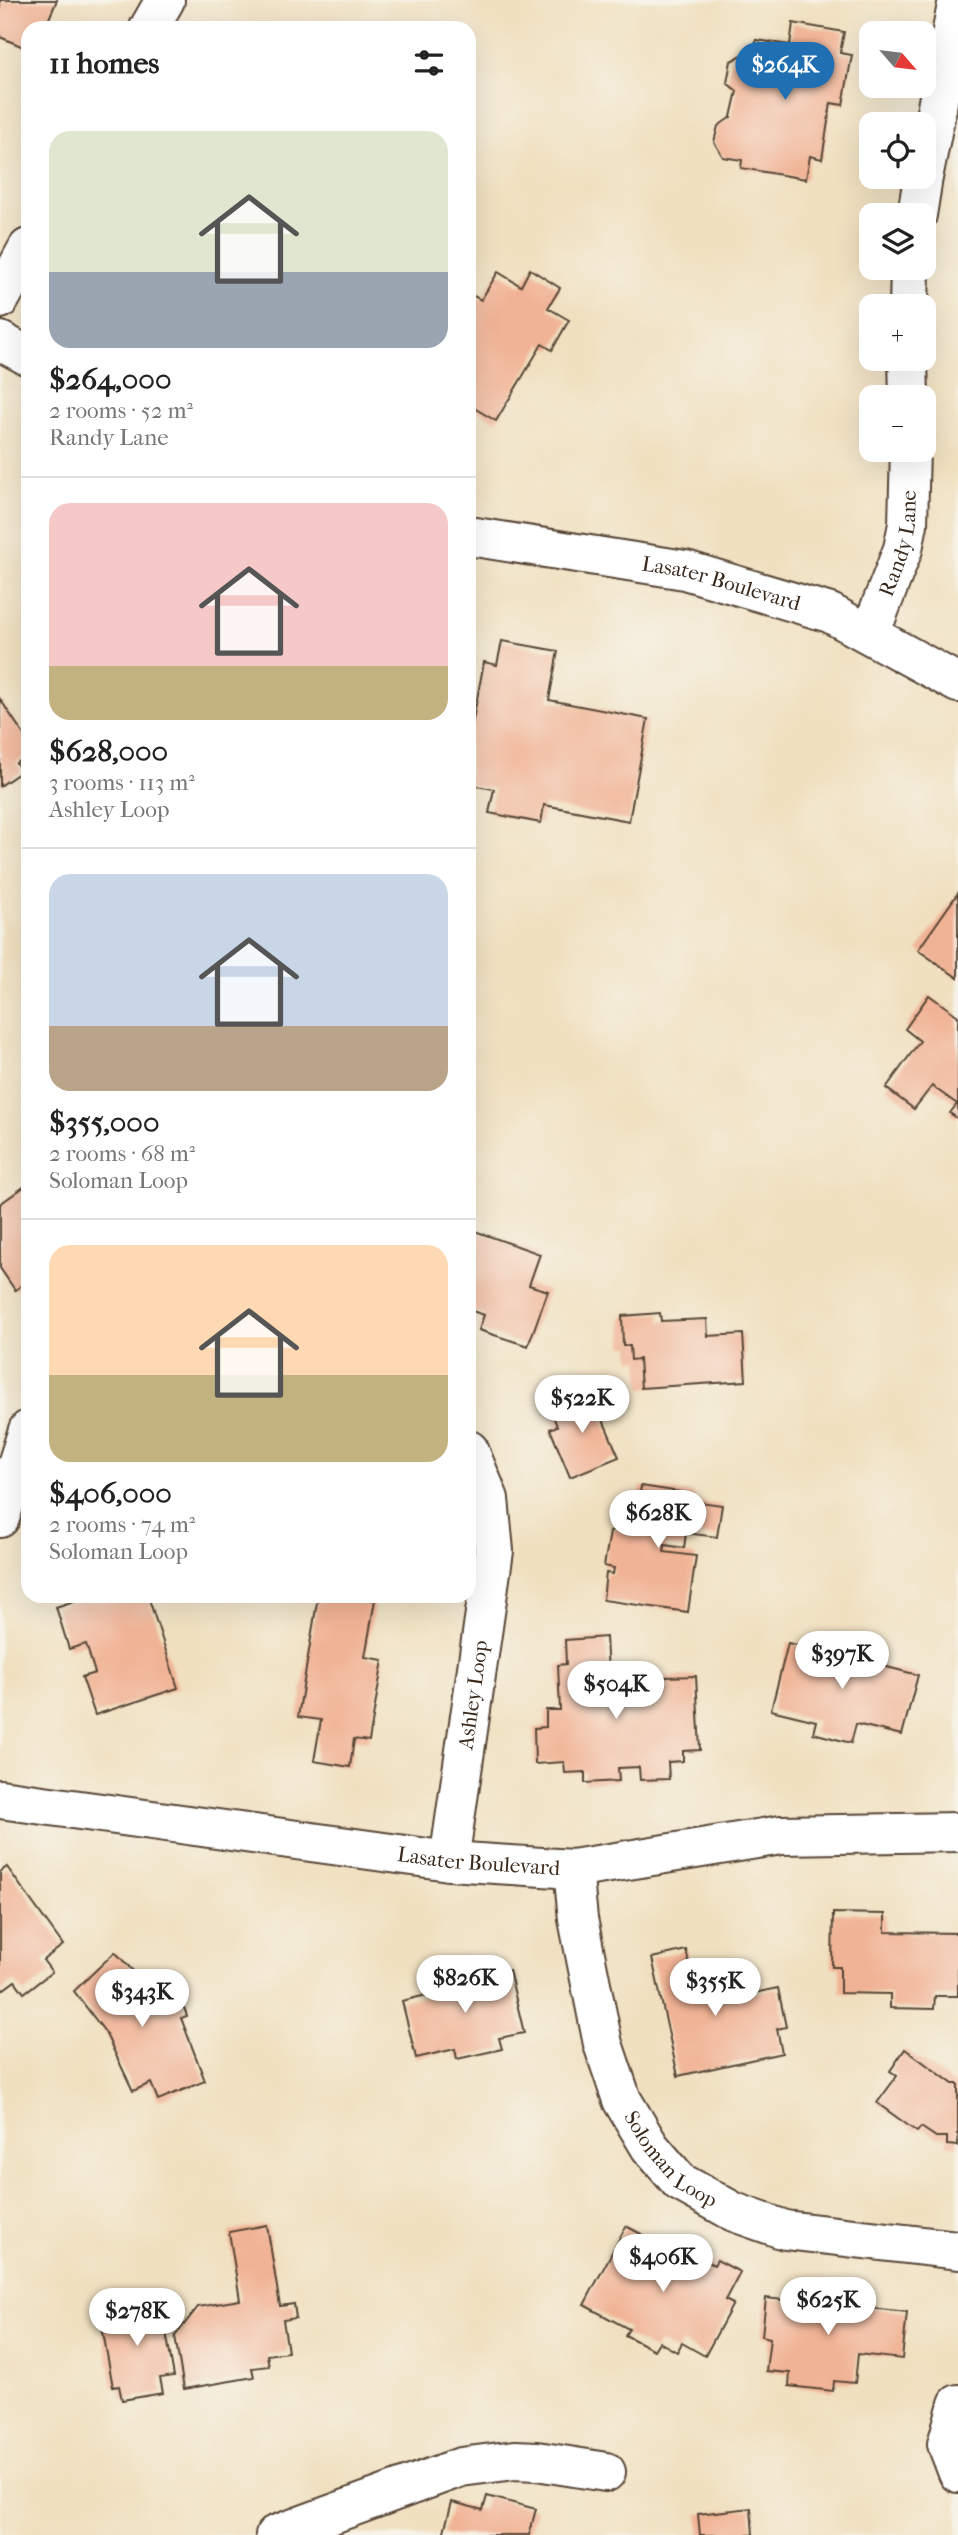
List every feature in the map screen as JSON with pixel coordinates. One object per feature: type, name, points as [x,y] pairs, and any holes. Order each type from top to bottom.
[{"type":"street","points":[[153,21],[165,0]]},
{"type":"street","points":[[936,113],[958,0]]},
{"type":"street","points":[[0,299],[21,261]]},
{"type":"street","points":[[0,341],[21,352]]},
{"type":"street","name":"Randy Lane","points":[[870,634],[903,550],[908,524],[910,462]]},
{"type":"street","name":"Lasater Boulevard","points":[[476,537],[685,570],[830,613],[958,683]]},
{"type":"street","points":[[0,1518],[21,1452]]},
{"type":"street","name":"Ashley Loop","points":[[449,1861],[494,1551],[489,1499],[476,1467]]},
{"type":"street","name":"Lasater Boulevard","points":[[0,1799],[449,1861],[573,1870],[781,1835],[958,1832]]},
{"type":"street","name":"Soloman Loop","points":[[573,1870],[578,1919],[603,2044],[622,2100],[650,2147],[680,2182],[734,2212],[785,2230],[958,2250]]},
{"type":"street","points":[[958,2404],[947,2444],[958,2473]]},
{"type":"street","points":[[275,2535],[421,2480],[482,2463],[537,2460],[606,2472]]},
{"type":"building","points":[[0,0],[57,0],[48,21],[21,21],[21,46],[0,37]]},
{"type":"building","points":[[793,23],[844,32],[840,53],[852,55],[843,105],[831,103],[822,159],[810,156],[806,179],[741,168],[742,160],[723,157],[714,142],[718,126],[731,117],[737,91],[727,83],[731,61],[742,55],[753,58],[756,40],[790,45]]},
{"type":"building","points":[[530,269],[560,288],[548,308],[569,320],[552,350],[542,344],[496,421],[476,409],[476,297],[481,300],[498,272],[521,286]]},
{"type":"building","points":[[502,641],[558,651],[549,700],[648,719],[629,821],[544,805],[541,823],[489,813],[494,789],[476,786],[476,704],[484,662],[497,665]]},
{"type":"building","points":[[0,699],[21,730],[21,760],[16,763],[21,772],[0,786]]},
{"type":"building","points":[[958,893],[958,978],[918,950]]},
{"type":"building","points":[[929,995],[958,1016],[958,1119],[950,1113],[957,1104],[932,1086],[914,1109],[886,1088],[920,1041],[905,1029]]},
{"type":"building","points":[[21,1189],[21,1286],[15,1290],[0,1268],[0,1204]]},
{"type":"building","points":[[476,1231],[540,1254],[529,1285],[548,1291],[528,1346],[479,1330],[484,1315],[476,1312]]},
{"type":"building","points":[[660,1313],[661,1321],[707,1319],[708,1336],[743,1334],[746,1381],[641,1388],[639,1359],[631,1360],[630,1346],[623,1346],[622,1316]]},
{"type":"building","points":[[590,1390],[619,1457],[570,1477],[550,1429],[557,1426],[550,1408]]},
{"type":"building","points":[[641,1486],[694,1494],[693,1501],[722,1505],[717,1537],[686,1533],[684,1548],[665,1545],[664,1552],[696,1556],[688,1612],[603,1600],[606,1573],[613,1574],[614,1568],[604,1566],[610,1532],[621,1525],[635,1526]]},
{"type":"building","points":[[68,1603],[150,1603],[178,1688],[95,1715],[82,1677],[95,1673],[86,1644],[69,1649],[56,1607]]},
{"type":"building","points":[[317,1603],[374,1603],[365,1657],[383,1660],[369,1741],[354,1739],[350,1767],[314,1761],[321,1720],[298,1717]]},
{"type":"building","points":[[815,1636],[847,1644],[844,1656],[918,1675],[902,1735],[856,1724],[851,1743],[813,1733],[816,1721],[771,1710],[788,1643],[812,1649]]},
{"type":"building","points":[[606,1637],[609,1692],[665,1689],[665,1677],[696,1676],[700,1750],[683,1751],[683,1761],[668,1762],[669,1779],[640,1780],[639,1767],[618,1768],[619,1781],[585,1783],[585,1772],[565,1773],[564,1762],[535,1764],[534,1728],[546,1727],[546,1710],[560,1710],[558,1665],[566,1664],[565,1640]]},
{"type":"building","points":[[7,1867],[63,1945],[43,1960],[52,1972],[24,1993],[15,1981],[0,1992],[0,1872]]},
{"type":"building","points":[[833,1913],[885,1914],[885,1932],[958,1933],[958,1996],[935,1996],[934,2009],[890,2008],[890,1994],[840,1993],[840,1967],[832,1967]]},
{"type":"building","points":[[686,1950],[690,1967],[699,1965],[704,1987],[732,1981],[735,1997],[778,1988],[786,2027],[777,2029],[782,2053],[678,2076],[652,1958]]},
{"type":"building","points":[[115,1952],[152,1991],[143,1999],[176,1986],[187,2016],[181,2018],[205,2081],[158,2100],[151,2083],[133,2091],[105,2032],[74,1991]]},
{"type":"building","points":[[467,1966],[468,1972],[480,1969],[481,1976],[509,1970],[524,2033],[499,2038],[502,2049],[457,2059],[455,2049],[416,2058],[402,2001],[451,1989],[447,1971]]},
{"type":"building","points":[[905,2049],[953,2084],[958,2084],[958,2146],[947,2145],[947,2137],[936,2137],[921,2127],[917,2132],[877,2103],[897,2076],[890,2071]]},
{"type":"building","points":[[267,2225],[280,2306],[294,2304],[296,2318],[283,2320],[288,2352],[267,2355],[269,2366],[252,2368],[254,2377],[184,2389],[175,2336],[198,2307],[240,2300],[229,2232]]},
{"type":"building","points":[[626,2226],[673,2251],[676,2245],[714,2265],[717,2260],[740,2272],[725,2300],[733,2304],[705,2356],[682,2343],[677,2352],[659,2342],[654,2350],[625,2335],[629,2329],[584,2305]]},
{"type":"building","points":[[803,2285],[839,2289],[839,2297],[862,2299],[861,2307],[907,2312],[902,2359],[858,2354],[855,2383],[834,2381],[833,2391],[789,2386],[790,2373],[766,2371],[770,2338],[762,2336],[766,2298],[802,2302]]},
{"type":"building","points":[[160,2299],[174,2376],[160,2378],[163,2393],[122,2400],[119,2386],[113,2387],[99,2310]]},
{"type":"building","points":[[487,2496],[536,2509],[529,2535],[443,2535],[452,2502],[483,2510]]},
{"type":"building","points":[[751,2508],[753,2535],[700,2535],[698,2514]]}]
